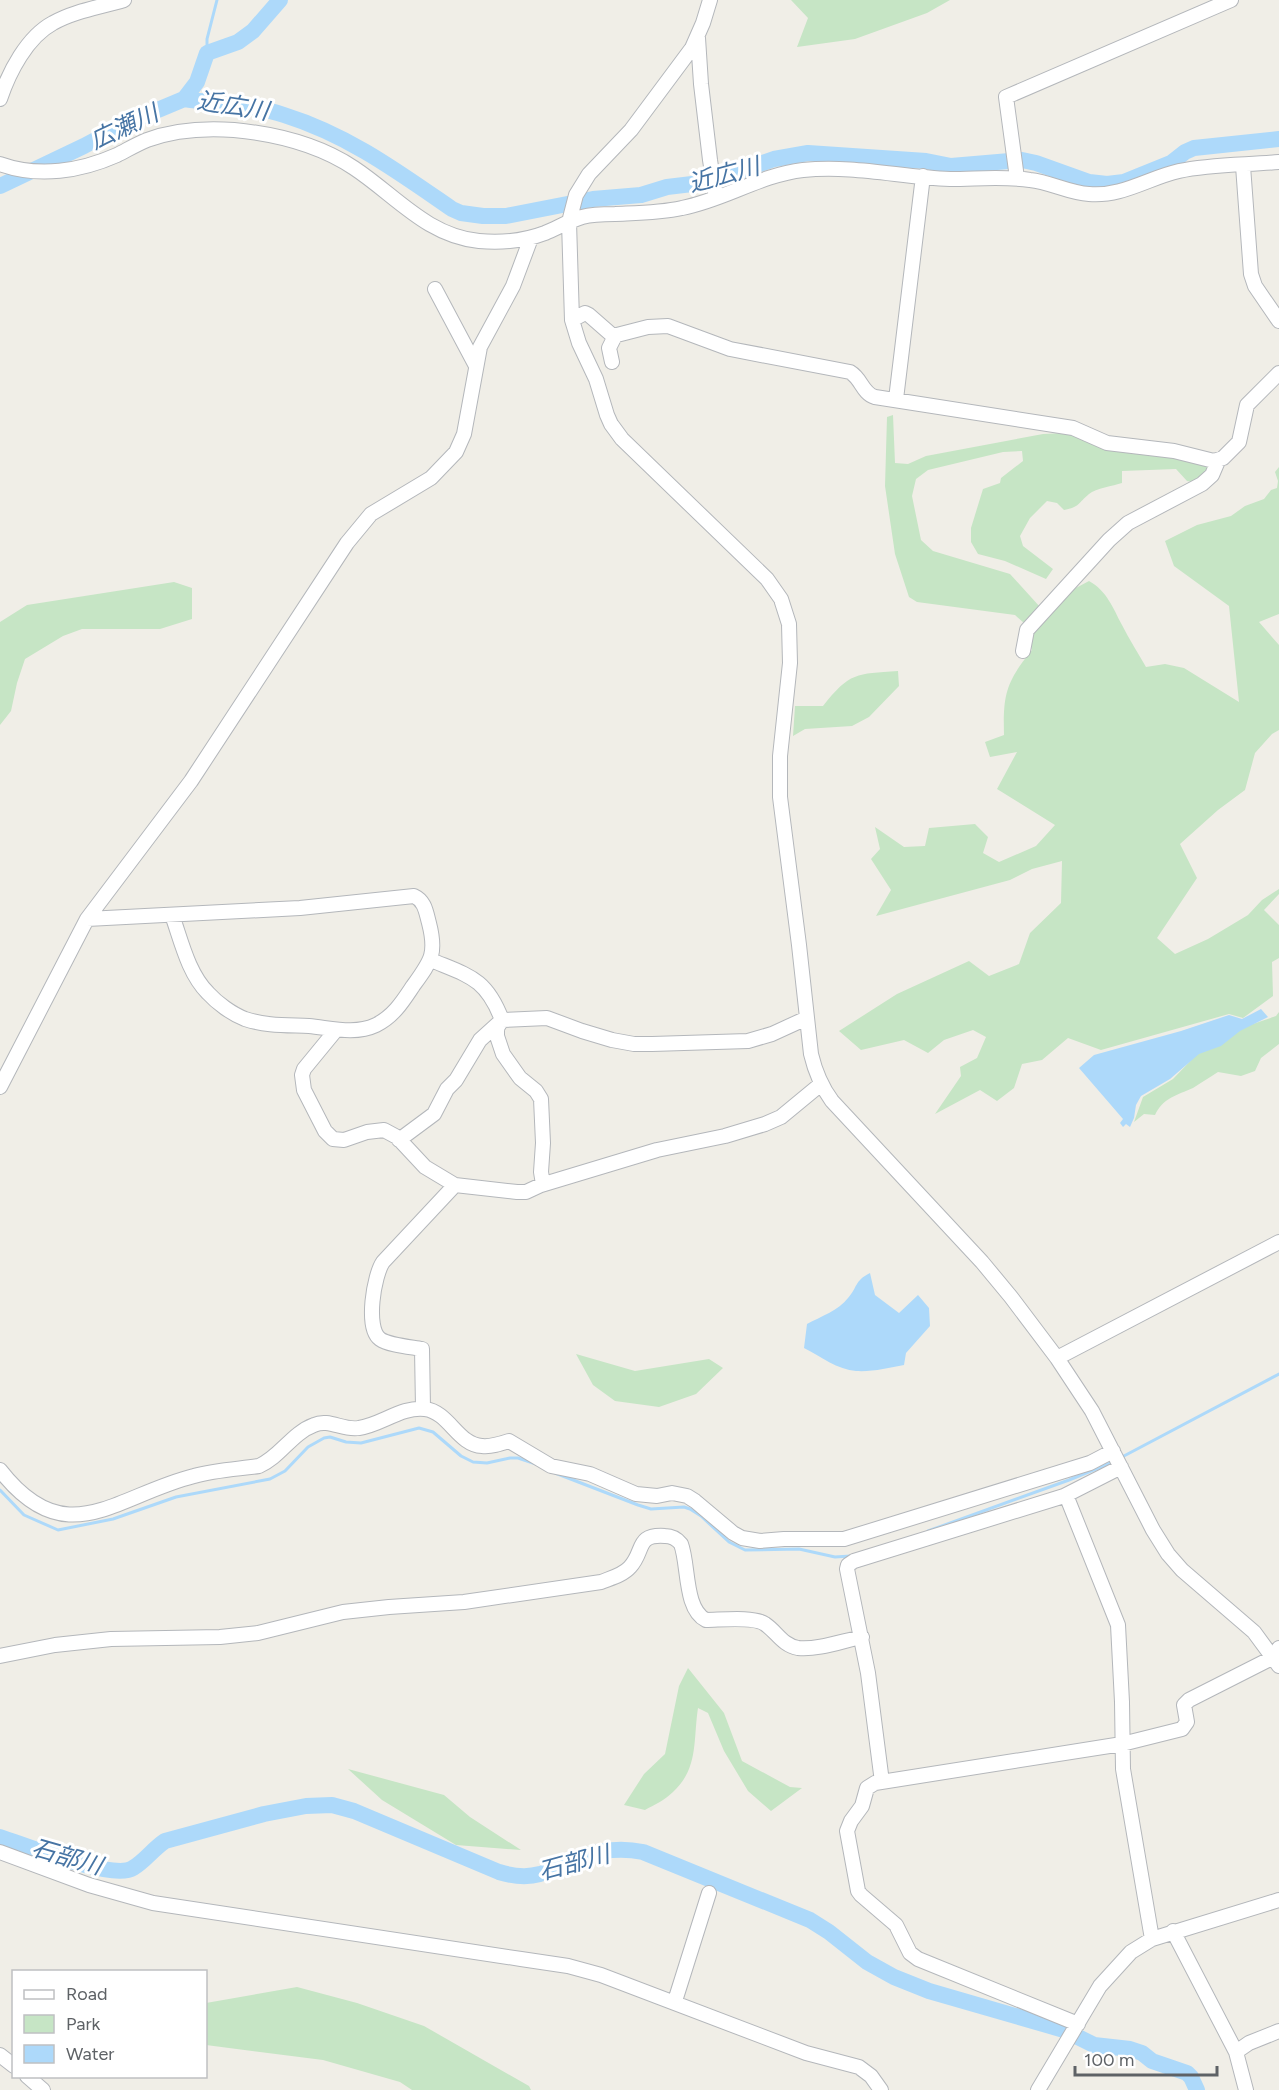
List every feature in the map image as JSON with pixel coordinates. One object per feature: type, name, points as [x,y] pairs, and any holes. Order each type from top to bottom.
[{"type":"street","points":[[1,94],[23,54],[45,28],[63,18],[124,0]]},
{"type":"street","points":[[710,0],[698,36],[681,64],[630,130],[589,174],[576,195],[569,222],[572,320],[579,344],[596,379],[610,424],[622,439],[767,579],[781,599],[786,613],[789,624],[790,653],[780,756],[780,797],[811,1054],[821,1084],[832,1101],[982,1262],[1058,1358],[1092,1411],[1153,1530],[1173,1560],[1244,1622],[1277,1657],[1189,1700],[1184,1705],[1187,1722],[1182,1729],[1122,1744],[882,1782],[871,1784],[867,1788],[862,1806],[847,1831],[856,1884],[861,1895],[900,1930],[910,1953],[918,1959],[1078,2024]]},
{"type":"street","points":[[1016,174],[1006,97],[1231,0]]},
{"type":"street","points":[[698,36],[701,84],[715,193]]},
{"type":"street","points":[[0,164],[24,170],[58,171],[98,163],[148,140],[191,130],[260,133],[307,145],[345,162],[420,219],[446,232],[473,241],[490,242],[519,241],[531,238],[591,215],[680,209],[715,193],[786,172],[803,170],[845,168],[951,179],[1016,174],[1072,191],[1101,194],[1129,189],[1177,171],[1279,162]]},
{"type":"street","points":[[1243,166],[1251,274],[1255,286],[1279,321]]},
{"type":"street","points":[[896,399],[923,176]]},
{"type":"street","points":[[0,1087],[87,919],[190,781],[237,707],[362,523],[371,514],[430,478],[456,452],[464,434],[480,347],[513,286],[531,238]]},
{"type":"street","points":[[435,289],[476,366]]},
{"type":"street","points":[[572,320],[585,313],[609,334],[615,336],[648,327],[668,326],[730,349],[850,372],[855,375],[870,395],[947,410],[1073,428],[1107,443],[1174,452],[1210,461],[1218,460]]},
{"type":"street","points":[[612,362],[609,348],[615,336]]},
{"type":"street","points":[[1023,651],[1027,630],[1109,540],[1128,524],[1202,484],[1212,475],[1218,460],[1239,442],[1247,405],[1279,373]]},
{"type":"street","points":[[87,919],[300,908],[414,896],[420,899],[425,907],[432,936],[431,960],[391,1016],[368,1028],[336,1030],[266,1024],[243,1018],[217,1002],[201,986],[172,915]]},
{"type":"street","points":[[431,960],[476,980],[492,998],[502,1020]]},
{"type":"street","points":[[399,1140],[434,1114],[447,1089],[456,1080],[480,1040],[502,1020],[547,1018],[612,1040],[652,1044],[748,1041],[772,1034],[807,1018]]},
{"type":"street","points":[[502,1020],[497,1028],[497,1036],[503,1054],[520,1078],[536,1091],[540,1099],[543,1184]]},
{"type":"street","points":[[336,1030],[304,1069],[302,1076],[304,1090],[325,1131],[338,1141],[378,1130],[390,1132],[424,1167],[455,1185],[526,1192],[543,1184],[647,1153],[725,1136],[773,1121],[782,1117],[821,1084]]},
{"type":"street","points":[[423,1408],[422,1349],[383,1341],[375,1333],[372,1321],[376,1283],[383,1262],[455,1185]]},
{"type":"street","points":[[1058,1358],[1279,1242]]},
{"type":"street","points":[[0,1470],[18,1491],[34,1503],[59,1514],[79,1516],[195,1476],[267,1463],[297,1436],[316,1424],[324,1422],[342,1428],[358,1428],[407,1411],[423,1408],[436,1413],[464,1438],[478,1446],[491,1446],[509,1441],[551,1466],[590,1474],[636,1494],[657,1496],[672,1493],[687,1496],[733,1533],[742,1538],[760,1541],[844,1539],[1090,1463],[1113,1451]]},
{"type":"street","points":[[882,1782],[862,1637],[847,1569],[850,1563],[1066,1495],[1121,1467]]},
{"type":"street","points":[[1066,1495],[1118,1625],[1122,1702],[1122,1768],[1152,1939]]},
{"type":"street","points":[[0,1656],[55,1645],[111,1639],[220,1637],[258,1633],[343,1612],[464,1602],[601,1582],[613,1578],[630,1566],[643,1542],[655,1535],[671,1536],[681,1544],[691,1600],[700,1617],[706,1620],[758,1620],[766,1624],[784,1643],[800,1648],[862,1637]]},
{"type":"street","points":[[0,1852],[89,1885],[153,1902],[568,1966],[675,2001],[806,2053],[859,2067],[871,2076],[881,2090]]},
{"type":"street","points":[[675,2001],[709,1893]]},
{"type":"street","points":[[1038,2090],[1100,1986],[1131,1952],[1152,1939],[1173,1931],[1279,1900]]},
{"type":"street","points":[[1173,1931],[1236,2052],[1246,2090]]},
{"type":"street","points":[[1236,2052],[1249,2043],[1279,2031]]},
{"type":"street","points":[[0,2055],[12,2064]]},
{"type":"street","points":[[29,2078],[43,2090]]},
{"type":"green space","points":[[791,0],[950,0],[927,13],[855,39],[797,47],[808,18]]},
{"type":"green space","points":[[893,415],[895,463],[908,464],[926,456],[1043,434],[1065,433],[1094,444],[1141,448],[1213,466],[1197,483],[1187,481],[1176,469],[1122,471],[1122,483],[1092,492],[1073,508],[1064,510],[1057,503],[1047,501],[1030,518],[1020,536],[1023,546],[1053,569],[1046,579],[1005,561],[978,554],[971,542],[971,528],[983,489],[1000,483],[1001,478],[1023,461],[1022,451],[1003,452],[928,470],[916,479],[912,496],[921,540],[933,551],[1010,574],[1040,607],[1056,609],[1074,589],[1089,581],[1109,600],[1146,667],[1165,664],[1184,668],[1239,702],[1229,606],[1174,566],[1165,541],[1197,525],[1231,516],[1245,506],[1264,499],[1271,490],[1277,488],[1278,481],[1275,472],[1279,467],[1279,614],[1259,622],[1279,645],[1279,730],[1272,734],[1255,753],[1245,790],[1218,810],[1180,844],[1197,878],[1157,938],[1175,954],[1208,939],[1248,915],[1262,900],[1279,889],[1279,894],[1264,910],[1279,925],[1279,958],[1272,962],[1273,996],[1243,1018],[1229,1014],[1101,1050],[1068,1038],[1042,1060],[1022,1064],[1014,1088],[997,1101],[980,1090],[935,1114],[961,1076],[960,1067],[977,1058],[986,1037],[973,1030],[944,1040],[928,1053],[904,1040],[861,1050],[839,1031],[897,994],[969,961],[989,976],[1019,964],[1030,933],[1061,903],[1062,861],[1032,869],[1010,880],[876,916],[891,890],[871,859],[880,849],[875,827],[904,847],[925,846],[929,828],[975,824],[988,837],[983,853],[999,862],[1036,846],[1055,825],[997,789],[1017,752],[990,757],[985,742],[1004,735],[1004,709],[1008,689],[1011,680],[1032,650],[1024,623],[1015,615],[917,602],[909,597],[895,554],[885,486],[887,417]]},
{"type":"green space","points":[[174,582],[192,588],[192,619],[160,629],[82,629],[63,636],[25,659],[11,711],[0,725],[0,622],[27,605]]},
{"type":"green space","points":[[898,671],[899,686],[869,717],[852,726],[805,729],[793,736],[795,706],[823,706],[840,687],[855,677],[863,674]]},
{"type":"green space","points":[[1279,1012],[1279,1044],[1261,1058],[1255,1071],[1241,1076],[1218,1072],[1166,1101],[1155,1115],[1144,1114],[1134,1122],[1143,1097],[1173,1079],[1198,1053],[1244,1027],[1276,1016]]},
{"type":"green space","points":[[576,1354],[635,1371],[709,1359],[723,1368],[696,1394],[659,1407],[615,1401],[593,1385]]},
{"type":"green space","points":[[688,1668],[724,1713],[742,1761],[790,1787],[802,1788],[771,1811],[748,1791],[724,1751],[708,1713],[698,1708],[691,1763],[681,1783],[667,1797],[645,1810],[624,1805],[644,1774],[665,1754],[679,1686]]},
{"type":"green space","points":[[348,1769],[444,1795],[470,1817],[521,1850],[456,1845],[382,1800]]},
{"type":"green space","points":[[297,1987],[357,2003],[424,2026],[529,2086],[531,2090],[412,2090],[400,2082],[323,2060],[207,2045],[207,2003]]},
{"type":"water","points":[[1261,1009],[1268,1017],[1240,1031],[1221,1046],[1199,1054],[1170,1079],[1141,1096],[1130,1127],[1126,1124],[1123,1127],[1120,1123],[1123,1119],[1079,1068],[1094,1055],[1229,1015],[1242,1019]]},
{"type":"water","points":[[870,1273],[875,1295],[899,1313],[918,1295],[929,1308],[930,1326],[906,1353],[904,1365],[880,1370],[849,1370],[804,1348],[807,1324],[840,1306],[859,1282]]},
{"type":"waterway","points":[[207,53],[207,39],[217,0]]},
{"type":"waterway","name":"広瀬川","points":[[0,186],[129,122],[184,99],[197,82],[207,53],[238,42],[253,31],[280,0]]},
{"type":"waterway","name":"近広川","points":[[184,99],[247,106],[307,123],[371,155],[452,209],[461,213],[483,216],[506,216],[593,199],[641,195],[667,187],[709,182],[774,159],[808,153],[926,161],[951,166],[1022,160],[1089,182],[1107,184],[1124,182],[1171,163],[1194,148],[1279,139]]},
{"type":"waterway","points":[[1122,1457],[1279,1374]]},
{"type":"waterway","points":[[0,1490],[24,1515],[58,1530],[113,1519],[176,1497],[270,1479],[285,1471],[308,1447],[330,1437],[346,1442],[361,1443],[419,1428],[433,1432],[461,1456],[473,1462],[487,1463],[518,1458],[536,1464]]},
{"type":"waterway","points":[[928,1531],[1113,1462]]},
{"type":"waterway","points":[[555,1473],[651,1509],[684,1507],[690,1509],[729,1542],[745,1550],[799,1549],[835,1557],[851,1556]]},
{"type":"waterway","name":"石部川","points":[[0,1837],[89,1866],[123,1871],[133,1868],[165,1841],[264,1814],[306,1806],[332,1805],[354,1811],[499,1872],[514,1875],[530,1876],[543,1873],[575,1859],[603,1851],[643,1852],[810,1920],[867,1962],[894,1977],[929,1991],[1064,2030],[1094,2045],[1130,2049],[1142,2053],[1152,2061],[1187,2073],[1197,2090]]}]
